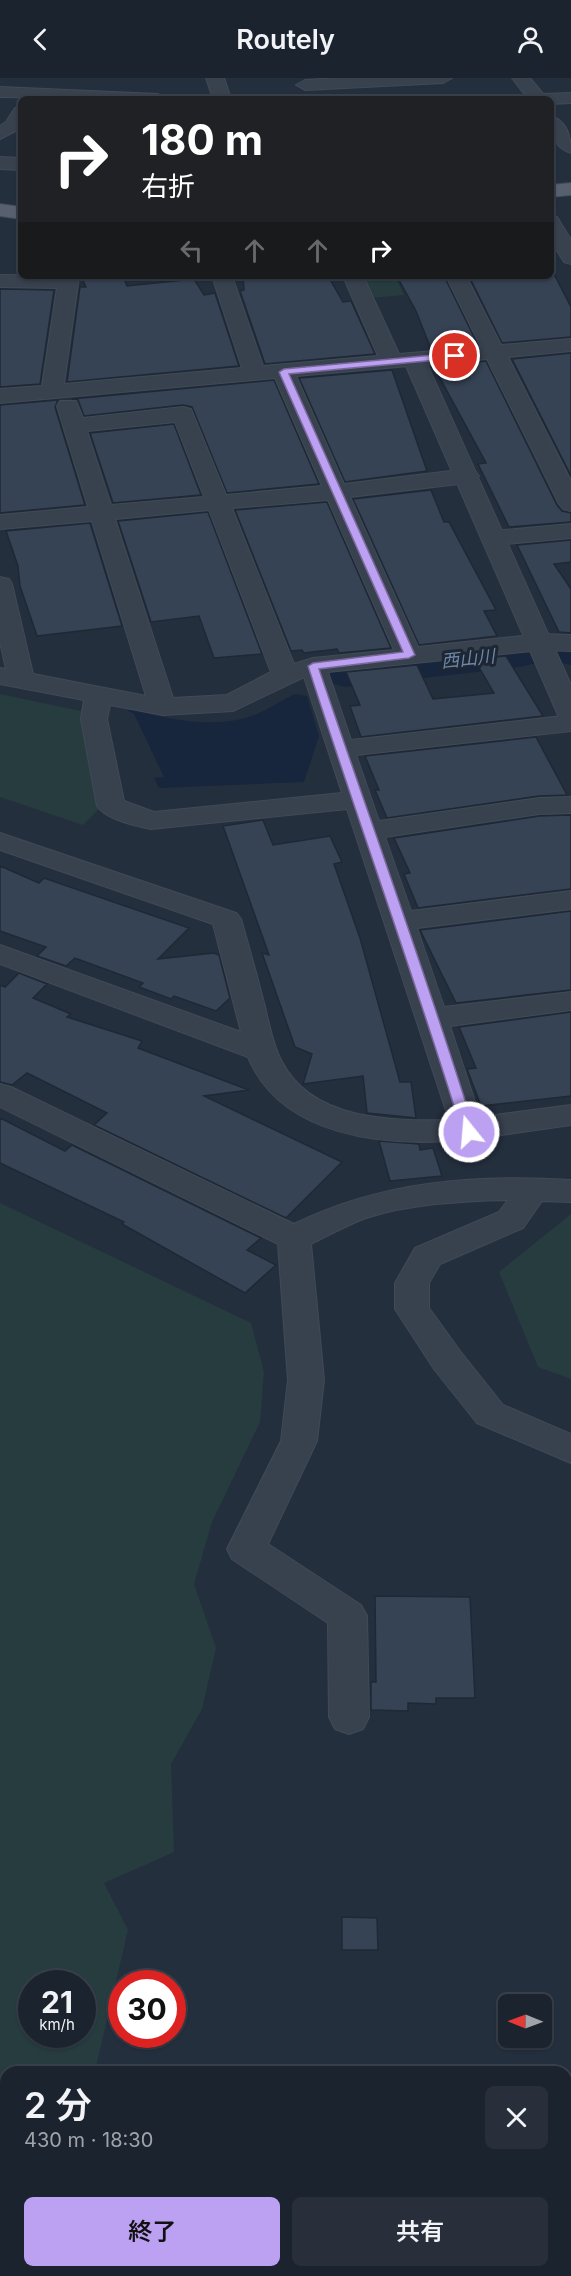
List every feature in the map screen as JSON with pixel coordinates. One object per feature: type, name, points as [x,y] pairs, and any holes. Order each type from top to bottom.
[{"type":"main road","points":[[554,191],[571,189]]},
{"type":"main road","points":[[0,210],[18,213]]},
{"type":"street","points":[[215,78],[221,96]]},
{"type":"street","points":[[306,87],[443,78]]},
{"type":"street","points":[[521,78],[535,96]]},
{"type":"street","points":[[0,92],[32,90],[116,96]]},
{"type":"street","points":[[554,99],[571,98]]},
{"type":"street","points":[[0,163],[18,164]]},
{"type":"street","points":[[554,228],[571,258]]},
{"type":"street","points":[[0,280],[69,279],[57,390],[76,426],[163,707]]},
{"type":"street","points":[[223,279],[255,374]]},
{"type":"street","points":[[354,279],[392,362]]},
{"type":"street","points":[[458,279],[571,504]]},
{"type":"street","points":[[0,396],[571,345]]},
{"type":"street","points":[[414,359],[541,642],[571,715]]},
{"type":"street","points":[[284,372],[335,492],[409,655]]},
{"type":"street","points":[[76,426],[183,414],[285,675]]},
{"type":"street","points":[[0,522],[335,492],[467,476]]},
{"type":"street","points":[[494,538],[571,531]]},
{"type":"street","points":[[0,584],[10,678],[163,707],[233,703],[285,675],[313,666],[541,642],[571,643]]},
{"type":"street","points":[[313,666],[367,831],[434,1018],[469,1132]]},
{"type":"street","points":[[98,695],[94,719],[111,806],[151,821],[357,800]]},
{"type":"street","points":[[340,749],[571,723]]},
{"type":"street","points":[[367,831],[539,806],[571,805]]},
{"type":"street","points":[[0,841],[226,919],[262,1051],[277,1081],[290,1094],[326,1115],[371,1129],[469,1132],[571,1115]]},
{"type":"street","points":[[401,921],[571,900]]},
{"type":"street","points":[[0,954],[262,1051]]},
{"type":"street","points":[[434,1018],[571,1001]]},
{"type":"street","points":[[0,1094],[294,1238]]},
{"type":"street","points":[[294,1238],[363,1207],[449,1193],[534,1188],[571,1191]]},
{"type":"street","points":[[534,1188],[511,1220],[427,1256],[412,1283],[412,1309],[447,1360],[490,1414],[571,1449]]},
{"type":"street","points":[[294,1238],[306,1380],[299,1441],[246,1549],[347,1616],[349,1717]]},
{"type":"green space","points":[[361,279],[396,279],[404,295],[369,298]]},
{"type":"green space","points":[[0,694],[81,711],[99,809],[83,825],[0,797]]},
{"type":"green space","points":[[0,1203],[251,1323],[264,1372],[260,1422],[212,1522],[194,1584],[216,1648],[202,1709],[171,1764],[174,1852],[104,1883],[128,1930],[119,1970],[108,1970],[108,2015],[96,2066],[0,2066]]},
{"type":"green space","points":[[571,1214],[571,1379],[538,1367],[499,1272]]},
{"type":"water","points":[[295,694],[307,696],[319,736],[304,782],[159,788],[154,778],[164,777],[134,714],[128,711],[131,709],[188,721],[231,721],[258,714]]},
{"type":"building","points":[[555,276],[571,307],[571,337],[502,343],[470,279],[554,279]]},
{"type":"building","points":[[82,279],[124,279],[127,286],[194,279],[204,295],[215,293],[239,366],[67,382],[80,287],[86,287]]},
{"type":"building","points":[[243,279],[330,279],[343,302],[351,301],[375,354],[265,364],[240,291],[244,290]]},
{"type":"building","points":[[445,279],[478,345],[431,349],[416,311],[399,280]]},
{"type":"building","points":[[0,289],[54,290],[40,384],[0,387]]},
{"type":"building","points":[[571,353],[571,476],[512,359]]},
{"type":"building","points":[[486,361],[557,505],[562,511],[571,513],[571,522],[509,527],[478,464],[486,463],[434,367]]},
{"type":"building","points":[[392,370],[427,471],[345,482],[299,378]]},
{"type":"building","points":[[274,380],[319,484],[227,493],[192,407],[183,405],[84,416],[78,400],[72,399]]},
{"type":"building","points":[[58,400],[55,407],[85,505],[0,513],[0,405]]},
{"type":"building","points":[[174,424],[201,495],[113,503],[90,433]]},
{"type":"building","points":[[431,490],[444,522],[449,522],[496,610],[484,611],[497,636],[419,645],[353,499]]},
{"type":"building","points":[[327,502],[391,648],[339,653],[337,649],[304,653],[302,650],[291,651],[235,510]]},
{"type":"building","points":[[208,512],[262,654],[214,658],[199,616],[151,622],[118,521]]},
{"type":"building","points":[[90,523],[122,626],[37,636],[20,586],[18,566],[6,531]]},
{"type":"building","points":[[571,540],[571,562],[554,564],[571,589],[571,633],[559,632],[517,545]]},
{"type":"building","points":[[506,656],[543,716],[361,737],[350,706],[360,705],[346,672],[417,665],[433,699],[494,693],[474,659]]},
{"type":"building","points":[[536,737],[567,795],[539,796],[387,818],[375,790],[379,790],[365,756]]},
{"type":"building","points":[[571,815],[571,889],[418,908],[404,874],[410,873],[394,838],[539,816]]},
{"type":"building","points":[[263,820],[273,845],[330,836],[342,862],[334,864],[360,938],[400,1082],[411,1082],[416,1118],[367,1113],[363,1076],[303,1084],[312,1054],[295,1047],[262,953],[269,955],[223,826]]},
{"type":"building","points":[[0,866],[39,883],[44,878],[189,928],[158,959],[214,953],[219,955],[230,998],[216,1011],[174,996],[171,999],[139,987],[143,983],[75,958],[66,966],[37,956],[46,947],[0,931]]},
{"type":"building","points":[[571,911],[571,990],[456,1003],[420,930]]},
{"type":"building","points":[[19,973],[47,984],[33,998],[71,1014],[67,1017],[142,1041],[138,1048],[249,1090],[204,1096],[342,1162],[286,1218],[94,1125],[107,1113],[27,1073],[12,1085],[0,1082],[0,985],[5,987]]},
{"type":"building","points":[[571,1012],[571,1096],[481,1106],[467,1069],[476,1068],[459,1027]]},
{"type":"building","points":[[0,1118],[65,1151],[72,1145],[261,1238],[247,1250],[276,1265],[245,1293],[122,1224],[124,1222],[0,1163]]},
{"type":"building","points":[[379,1141],[419,1144],[420,1150],[433,1148],[442,1176],[390,1181]]},
{"type":"building","points":[[375,1596],[470,1597],[475,1698],[436,1698],[436,1704],[408,1703],[408,1711],[371,1710],[371,1682],[376,1682]]},
{"type":"building","points":[[342,1917],[377,1918],[378,1950],[342,1950]]},
{"type":"waterway","name":"西山川","points":[[345,672],[520,653]]},
{"type":"route","points":[[455,356],[284,372],[335,492],[409,655],[313,666],[367,831],[434,1018],[469,1132]]}]
